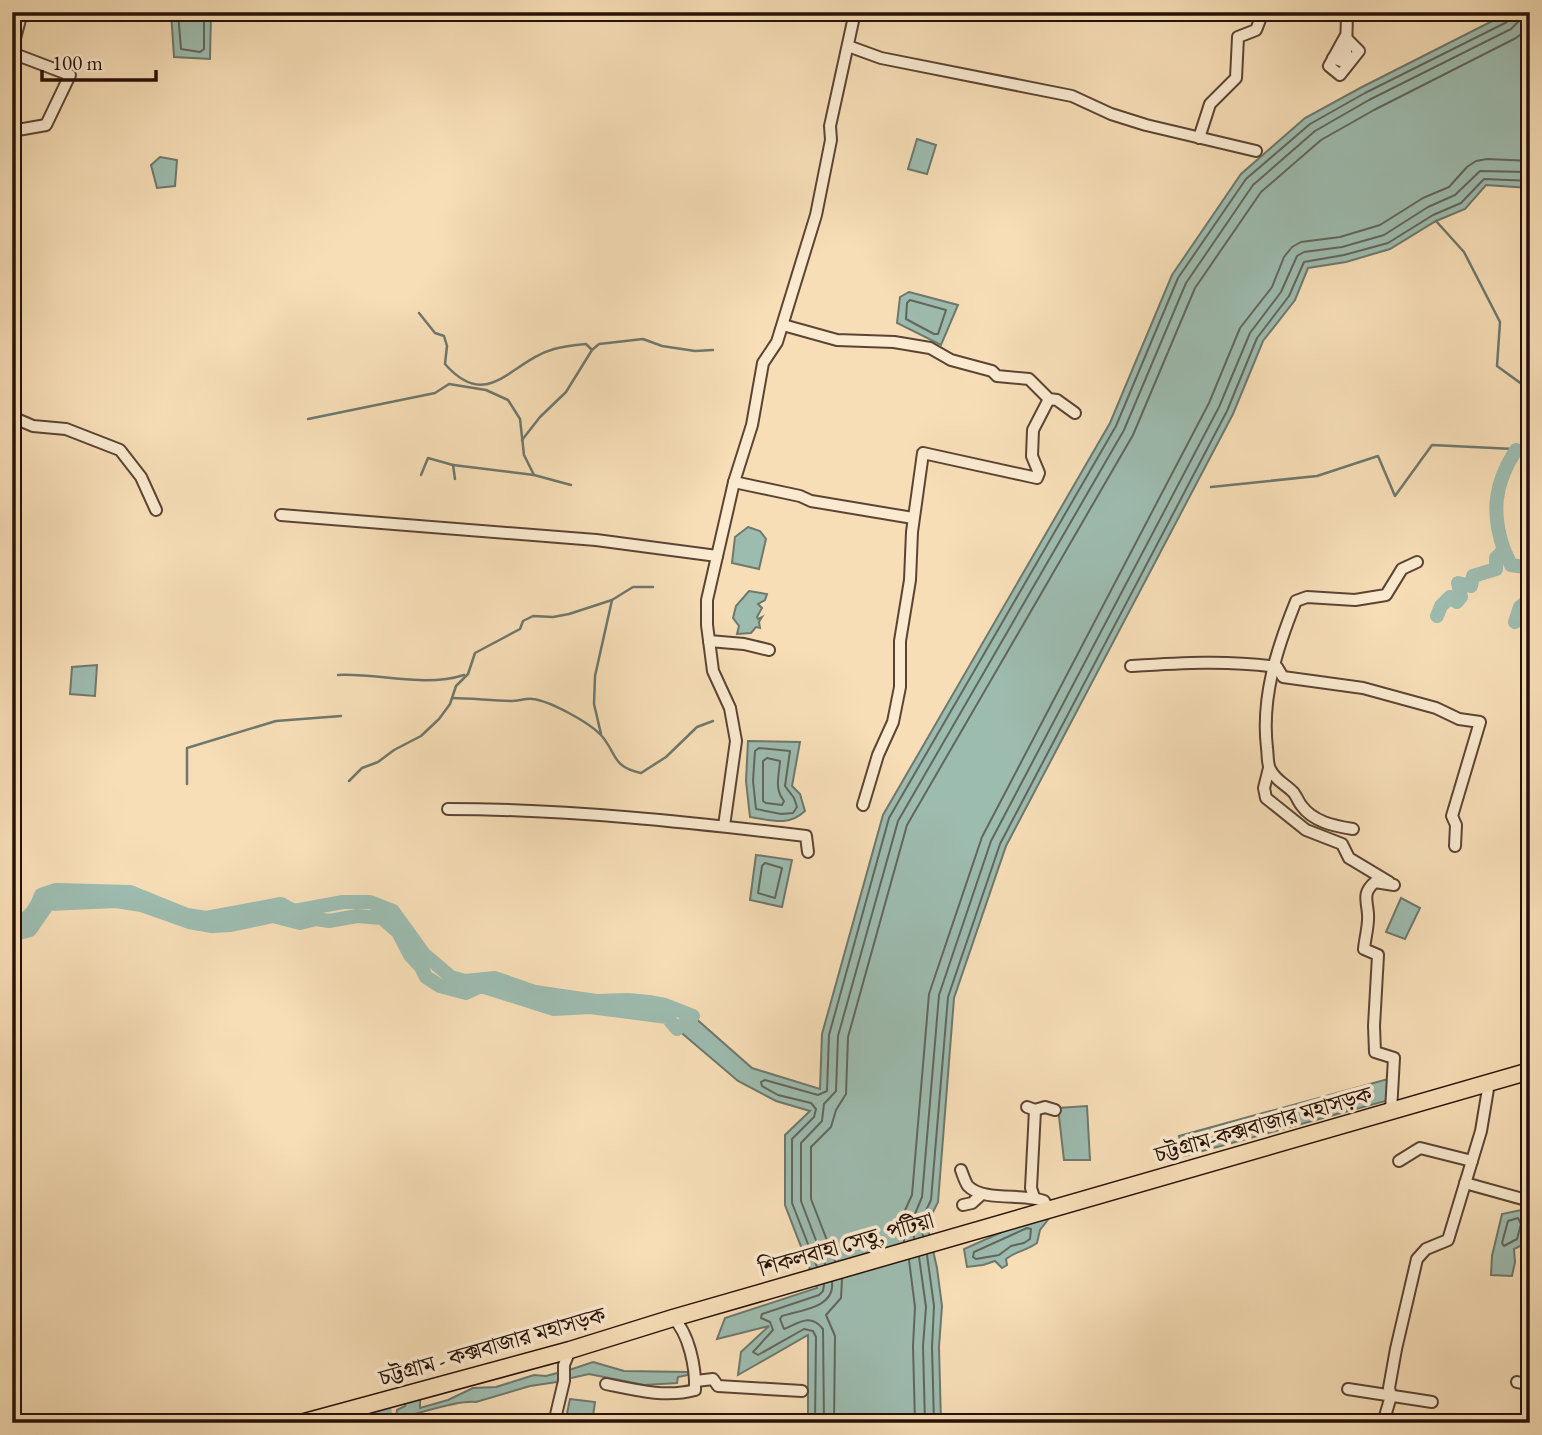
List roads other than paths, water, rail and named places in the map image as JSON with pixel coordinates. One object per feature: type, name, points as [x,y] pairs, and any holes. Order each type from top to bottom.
[{"type":"highway","name":"চট্টগ্রাম-কক্সবাজার মহাসড়ক","points":[[1009,1221],[1530,1071]]},
{"type":"highway","name":"শিকলবাহা সেতু, পটিয়া","points":[[695,1311],[1009,1221]]},
{"type":"highway","name":"চট্টগ্রাম - কক্সবাজার মহাসড়ক","points":[[301,1423],[570,1350],[695,1311]]},
{"type":"street","points":[[12,131],[46,125],[70,75],[12,52],[22,12]]},
{"type":"street","points":[[724,826],[736,741],[730,708],[713,671],[706,600],[734,482],[752,425],[763,363],[777,342],[816,215],[829,152],[830,126],[855,12]]},
{"type":"street","points":[[1199,138],[1210,104],[1236,78],[1238,37],[1256,30],[1263,12]]},
{"type":"street","points":[[1345,37],[1359,51],[1340,75],[1329,66],[1345,37],[1348,12]]},
{"type":"street","points":[[848,46],[892,60],[1072,96],[1111,114],[1146,125],[1256,151]]},
{"type":"street","points":[[783,325],[837,340],[894,342],[930,348],[951,360],[992,371],[997,376],[1029,379],[1049,399],[1057,400],[1075,413]]},
{"type":"street","points":[[863,805],[878,755],[893,722],[900,687],[900,641],[911,580],[913,518],[923,453],[1037,478],[1039,473],[1032,456],[1032,430],[1049,399]]},
{"type":"street","points":[[12,417],[33,426],[66,429],[120,450],[141,477],[156,510]]},
{"type":"street","points":[[734,482],[800,496],[811,501],[913,518]]},
{"type":"street","points":[[281,515],[596,540],[717,556]]},
{"type":"street","points":[[1391,1111],[1394,1058],[1375,1052],[1378,955],[1364,948],[1368,914],[1365,903],[1369,887],[1375,882],[1394,885],[1349,858],[1342,844],[1306,830],[1266,798],[1264,788],[1269,768],[1265,734],[1266,701],[1274,666],[1296,601],[1307,597],[1355,600],[1386,595],[1402,569],[1417,562]]},
{"type":"street","points":[[709,641],[731,642],[769,650]]},
{"type":"street","points":[[1131,666],[1212,662],[1248,662],[1274,666],[1283,677],[1363,688],[1436,708],[1459,719],[1480,722],[1452,816],[1456,825],[1455,846]]},
{"type":"street","points":[[1269,768],[1278,780],[1294,793],[1310,815],[1329,825],[1353,829]]},
{"type":"street","points":[[448,809],[503,810],[724,826],[806,836],[808,852]]},
{"type":"street","points":[[1383,1423],[1391,1396],[1389,1388],[1396,1349],[1416,1259],[1426,1249],[1448,1240],[1481,1131],[1489,1083]]},
{"type":"street","points":[[1034,1197],[1031,1188],[1031,1108],[1045,1107],[1055,1110]]},
{"type":"street","points":[[1399,1161],[1420,1148],[1472,1161]]},
{"type":"street","points":[[961,1170],[968,1186],[982,1194],[1034,1197],[1044,1201],[1049,1210]]},
{"type":"street","points":[[1465,1183],[1530,1201]]},
{"type":"street","points":[[963,1205],[972,1203],[982,1194]]},
{"type":"street","points":[[606,1384],[645,1392],[680,1394],[695,1391],[696,1381],[683,1327],[673,1318]]},
{"type":"street","points":[[554,1423],[564,1381],[564,1365],[570,1350]]},
{"type":"street","points":[[696,1381],[713,1379],[718,1386],[802,1391]]},
{"type":"street","points":[[1517,1382],[1530,1385]]},
{"type":"street","points":[[1348,1389],[1432,1402]]},
{"type":"water","points":[[171,12],[211,12],[210,59],[174,57]]},
{"type":"water","points":[[1510,12],[1530,12],[1530,188],[1486,185],[1465,209],[1436,221],[1390,249],[1346,262],[1308,268],[1295,300],[1263,341],[1233,414],[1006,846],[954,998],[938,1202],[927,1224],[942,1306],[939,1347],[941,1423],[808,1423],[808,1335],[738,1375],[741,1352],[769,1326],[717,1339],[725,1318],[817,1288],[785,1205],[785,1135],[810,1111],[776,1101],[738,1081],[677,1029],[693,1016],[752,1068],[820,1089],[822,1034],[883,815],[1110,423],[1172,275],[1241,174],[1305,118]]},
{"type":"water","points":[[917,139],[936,145],[927,174],[908,169]]},
{"type":"water","points":[[160,157],[177,160],[175,186],[157,188],[151,165]]},
{"type":"water","points":[[909,292],[958,305],[941,345],[897,323],[900,297]]},
{"type":"water","points":[[748,527],[760,531],[766,539],[759,569],[732,563],[735,537]]},
{"type":"water","points":[[749,591],[767,594],[765,600],[758,604],[762,608],[757,617],[762,617],[760,628],[756,627],[751,633],[737,634],[739,626],[733,618],[736,606]]},
{"type":"water","points":[[97,665],[95,696],[70,694],[72,667]]},
{"type":"water","points":[[748,741],[800,742],[792,786],[800,794],[805,811],[799,816],[786,821],[750,817],[746,781]]},
{"type":"water","points":[[756,855],[792,860],[782,907],[750,900]]},
{"type":"water","points":[[1401,898],[1420,908],[1405,939],[1386,932]]},
{"type":"water","points":[[1388,1079],[1389,1100],[1184,1156],[1179,1136]]},
{"type":"water","points":[[1087,1106],[1090,1160],[1064,1160],[1058,1108]]},
{"type":"water","points":[[1521,1210],[1528,1220],[1524,1244],[1514,1249],[1512,1276],[1491,1275],[1492,1256],[1502,1214]]},
{"type":"water","points":[[1038,1216],[1050,1217],[1040,1230],[1037,1243],[1006,1259],[1007,1265],[1002,1268],[995,1261],[967,1267],[964,1249]]},
{"type":"water","points":[[593,1362],[624,1371],[688,1372],[688,1375],[678,1377],[677,1383],[644,1385],[589,1374],[567,1379],[569,1370]]},
{"type":"water","points":[[561,1372],[564,1381],[530,1386],[476,1402],[452,1404],[396,1419],[397,1410],[405,1406],[406,1401],[417,1397],[420,1400],[420,1408],[448,1400],[473,1388],[496,1387],[534,1375],[546,1376]]},
{"type":"water","points":[[570,1399],[595,1402],[592,1423],[571,1423],[566,1418]]},
{"type":"waterway","points":[[1436,221],[1464,252],[1500,322],[1497,366],[1530,390]]},
{"type":"waterway","points":[[419,313],[435,333],[444,336],[447,346],[445,364],[460,378],[474,384],[487,384],[499,379],[554,349],[586,344],[592,350]]},
{"type":"waterway","points":[[522,440],[540,417],[566,392],[592,350],[599,344],[643,339],[662,346],[695,351],[713,350]]},
{"type":"waterway","points":[[308,419],[435,393],[449,384],[486,390],[508,400],[520,419],[524,455],[534,475],[571,485]]},
{"type":"waterway","points":[[1211,487],[1317,476],[1378,456],[1395,496],[1432,445],[1514,449],[1530,459]]},
{"type":"waterway","points":[[1437,616],[1441,606],[1450,597],[1457,602],[1461,597],[1458,583],[1471,586],[1473,576],[1496,569],[1496,558],[1504,550],[1497,524],[1499,487],[1516,450]]},
{"type":"waterway","points":[[421,475],[428,458],[453,465]]},
{"type":"waterway","points":[[455,479],[453,465],[534,475]]},
{"type":"waterway","points":[[1504,550],[1511,565],[1525,567],[1530,576]]},
{"type":"waterway","points":[[349,781],[362,768],[378,762],[421,736],[450,704],[456,686],[468,674],[475,653],[520,629],[523,621],[533,616],[553,617],[569,614],[612,600],[633,587],[653,587]]},
{"type":"waterway","points":[[1515,622],[1520,607],[1530,599]]},
{"type":"waterway","points":[[601,734],[594,704],[595,676],[612,600]]},
{"type":"waterway","points":[[338,675],[418,680],[449,679],[464,675]]},
{"type":"waterway","points":[[452,698],[511,701],[530,699],[549,704],[594,729],[619,763],[641,773],[666,757],[697,727],[713,721]]},
{"type":"waterway","points":[[187,784],[187,748],[276,721],[341,716]]},
{"type":"waterway","points":[[12,925],[18,926],[29,915],[41,895],[56,890],[130,892],[187,915],[206,918],[281,904],[294,911],[343,902],[370,902],[393,911],[424,954],[451,977],[465,981],[495,978],[535,992],[596,1001],[649,1002],[693,1016],[677,1029],[667,1017],[590,1007],[554,1009],[481,986],[466,993],[440,986],[426,977],[398,932],[382,918],[357,916],[300,923],[273,916],[212,926],[189,922],[141,905],[116,901],[48,904],[30,930],[12,935]]},
{"type":"waterway","points":[[360,1423],[385,1412]]}]
